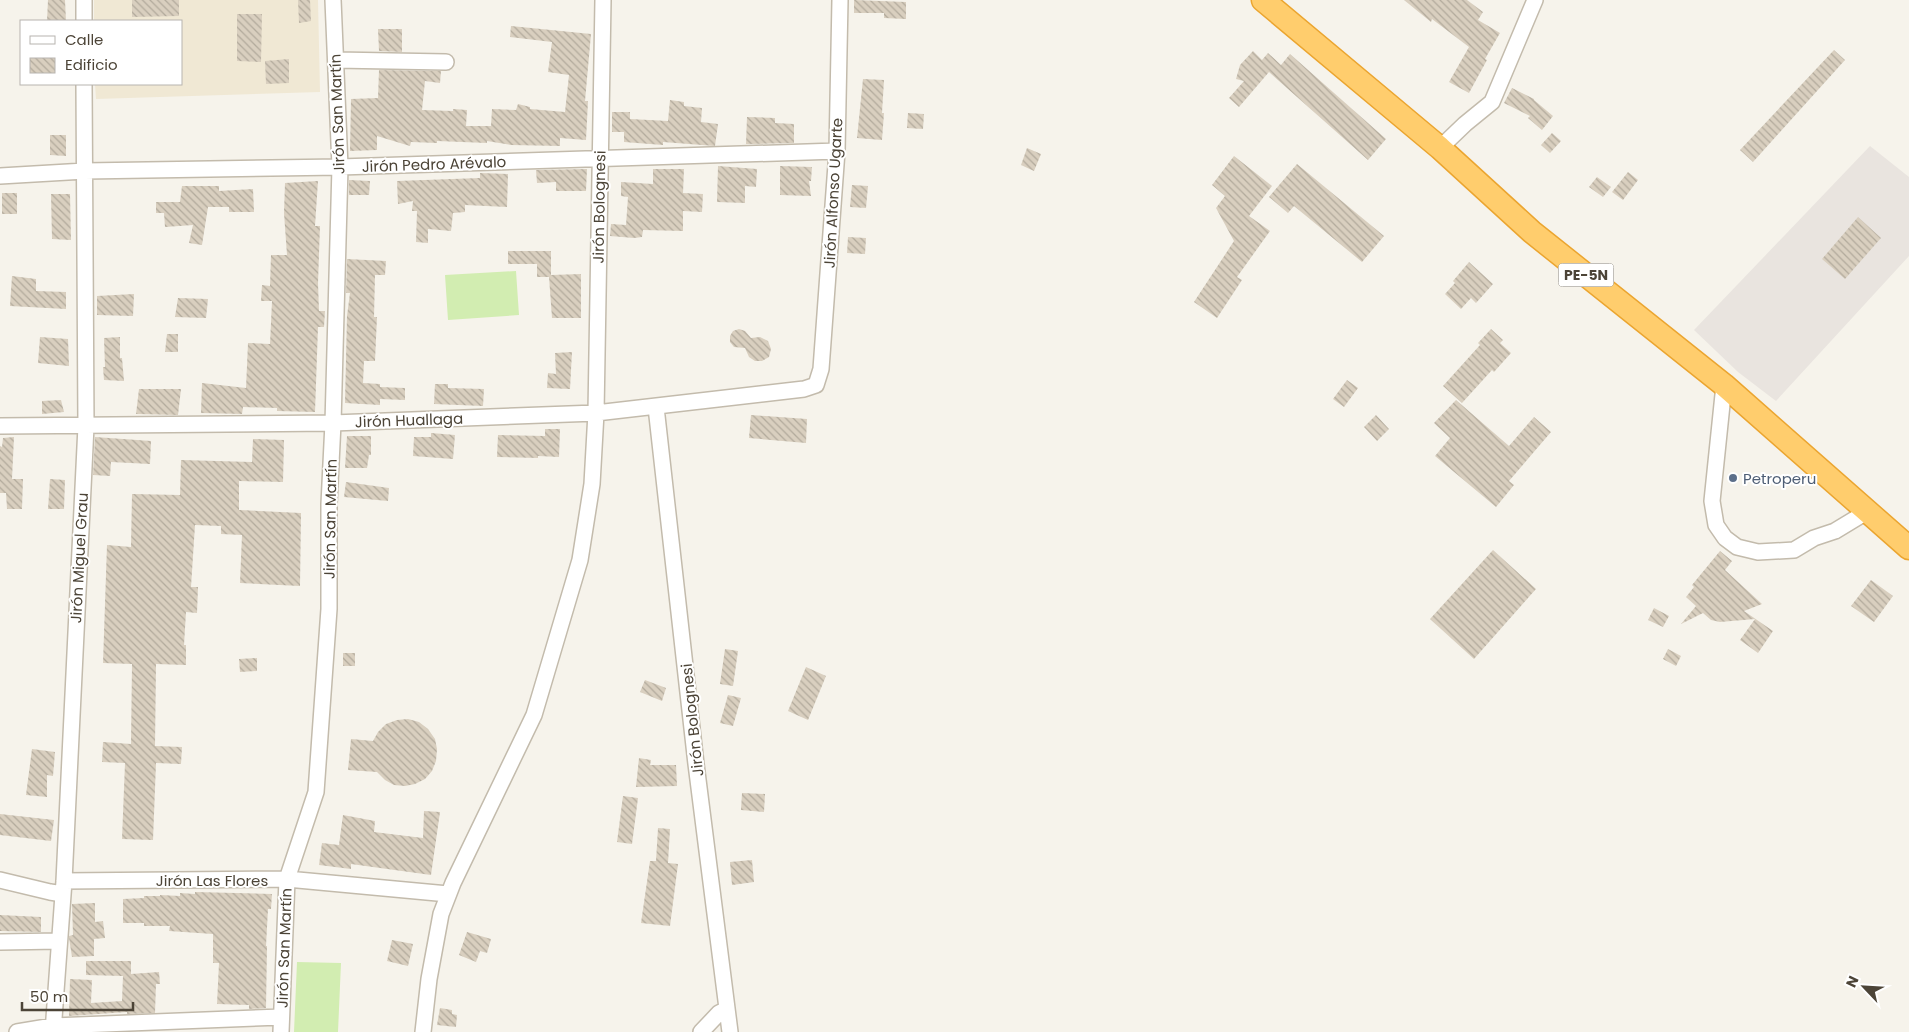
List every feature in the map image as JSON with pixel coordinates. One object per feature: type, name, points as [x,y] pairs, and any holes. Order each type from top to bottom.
[{"type":"highway","name":"PE-5N","points":[[1263,0],[1440,148],[1532,232],[1724,385],[1909,548]]},
{"type":"street","points":[[84,0],[84,20]]},
{"type":"street","name":"Jirón San Martín","points":[[281,1025],[287,879],[316,792],[329,609],[329,504],[340,167],[333,0]]},
{"type":"street","name":"Jirón Bolognesi","points":[[423,1032],[428,979],[441,914],[448,894],[534,714],[580,560],[592,484],[596,414],[603,0]]},
{"type":"street","name":"Jirón Alfonso Ugarte","points":[[816,385],[821,369],[837,151],[840,0]]},
{"type":"street","points":[[1440,148],[1492,102],[1535,0]]},
{"type":"street","points":[[336,60],[446,62]]},
{"type":"street","name":"Jirón Miguel Grau","points":[[53,1029],[64,887],[86,426],[84,85]]},
{"type":"street","name":"Jirón Pedro Arévalo","points":[[0,176],[85,171],[340,167],[837,151]]},
{"type":"street","name":"Jirón Huallaga","points":[[0,426],[333,423],[596,414],[804,389],[816,385]]},
{"type":"street","points":[[1724,385],[1712,502],[1716,524],[1725,538],[1737,547],[1758,552],[1794,550],[1814,538],[1835,531],[1868,511]]},
{"type":"street","name":"Jirón Bolognesi","points":[[656,407],[696,764],[730,1032]]},
{"type":"street","name":"Jirón Las Flores","points":[[0,880],[50,892],[64,887],[287,879],[448,894]]},
{"type":"street","points":[[0,942],[59,941]]},
{"type":"street","points":[[701,1032],[727,1008]]},
{"type":"street","points":[[17,1032],[53,1029],[281,1025]]},
{"type":"shaded area","points":[[94,0],[318,0],[320,92],[96,99],[95,85],[182,85],[182,20],[94,20]]},
{"type":"shaded area","points":[[1870,146],[1909,177],[1909,256],[1776,401],[1738,372],[1694,330]]},
{"type":"green space","points":[[516,271],[519,315],[448,320],[445,275]]},
{"type":"green space","points":[[297,962],[341,963],[338,1032],[294,1032]]},
{"type":"building","points":[[48,0],[65,0],[66,20],[47,20]]},
{"type":"building","points":[[132,0],[179,0],[179,16],[132,17]]},
{"type":"building","points":[[298,0],[310,0],[311,21],[299,23]]},
{"type":"building","points":[[854,0],[906,2],[906,19],[884,18],[884,13],[854,13]]},
{"type":"building","points":[[1404,0],[1467,0],[1483,12],[1478,20],[1500,33],[1469,93],[1449,82],[1469,47],[1432,19],[1431,22]]},
{"type":"building","points":[[237,14],[262,14],[261,62],[237,61]]},
{"type":"building","points":[[511,26],[591,34],[585,101],[588,101],[586,140],[560,138],[560,146],[511,145],[487,141],[487,143],[437,141],[437,143],[411,142],[410,146],[377,136],[377,150],[350,151],[351,99],[378,98],[379,70],[441,71],[440,83],[425,81],[422,110],[467,110],[466,126],[491,126],[492,109],[516,110],[518,104],[530,107],[530,109],[565,112],[569,75],[548,72],[552,42],[510,37]]},
{"type":"building","points":[[378,29],[402,29],[402,52],[379,51]]},
{"type":"building","points":[[1834,50],[1845,60],[1753,162],[1740,150]]},
{"type":"building","points":[[1253,51],[1262,60],[1268,53],[1281,65],[1290,54],[1386,139],[1368,160],[1269,72],[1239,107],[1229,98],[1244,81],[1236,79],[1240,65]]},
{"type":"building","points":[[289,59],[289,83],[266,84],[265,61]]},
{"type":"building","points":[[863,79],[884,80],[882,140],[857,138]]},
{"type":"building","points":[[1512,88],[1534,99],[1553,116],[1542,130],[1528,118],[1530,116],[1504,103]]},
{"type":"building","points":[[670,100],[684,102],[684,106],[702,108],[701,122],[718,124],[715,146],[663,142],[663,145],[624,142],[624,132],[612,132],[612,112],[630,112],[630,119],[668,121]]},
{"type":"building","points":[[908,113],[924,114],[923,129],[907,128]]},
{"type":"building","points":[[747,117],[775,118],[775,123],[794,124],[794,143],[746,144]]},
{"type":"building","points":[[1552,133],[1561,141],[1550,153],[1541,145]]},
{"type":"building","points":[[50,135],[66,135],[66,156],[50,155]]},
{"type":"building","points":[[1027,148],[1041,154],[1034,171],[1021,165]]},
{"type":"building","points":[[1234,156],[1272,186],[1249,216],[1270,231],[1237,277],[1242,280],[1217,318],[1194,302],[1234,241],[1216,208],[1225,196],[1212,185]]},
{"type":"building","points":[[1297,164],[1384,236],[1362,262],[1294,206],[1288,213],[1269,197]]},
{"type":"building","points":[[718,166],[757,169],[756,187],[745,186],[745,203],[717,202]]},
{"type":"building","points":[[780,166],[812,167],[811,181],[809,181],[811,196],[780,195]]},
{"type":"building","points":[[587,169],[586,191],[556,191],[556,182],[537,183],[536,170]]},
{"type":"building","points":[[653,169],[684,169],[683,193],[703,194],[702,212],[683,211],[683,231],[643,230],[642,237],[610,236],[611,224],[626,225],[628,197],[621,196],[621,182],[653,184]]},
{"type":"building","points":[[1628,172],[1638,180],[1623,200],[1612,192]]},
{"type":"building","points":[[480,173],[508,174],[507,207],[465,205],[465,212],[453,213],[451,231],[428,229],[428,243],[416,242],[417,211],[412,211],[413,201],[398,204],[397,181],[480,178]]},
{"type":"building","points":[[1597,177],[1611,187],[1603,197],[1589,187]]},
{"type":"building","points":[[349,180],[370,181],[369,195],[349,195]]},
{"type":"building","points":[[318,181],[315,226],[320,226],[319,311],[325,311],[324,327],[318,327],[315,412],[277,411],[277,408],[243,407],[242,414],[201,413],[202,383],[246,388],[248,343],[270,344],[272,301],[261,301],[262,285],[270,286],[271,255],[287,255],[284,213],[285,183]]},
{"type":"building","points":[[852,185],[868,186],[866,208],[850,207]]},
{"type":"building","points":[[182,186],[219,186],[219,191],[253,189],[254,212],[229,212],[229,207],[208,207],[202,245],[189,243],[193,225],[165,227],[164,213],[156,213],[156,202],[180,202]]},
{"type":"building","points":[[2,193],[17,193],[17,214],[2,214]]},
{"type":"building","points":[[51,194],[70,194],[71,240],[52,239]]},
{"type":"building","points":[[1858,217],[1881,238],[1845,279],[1822,259]]},
{"type":"building","points":[[848,237],[866,238],[865,254],[847,253]]},
{"type":"building","points":[[508,251],[551,251],[551,275],[581,274],[581,318],[552,318],[549,277],[537,277],[537,264],[508,264]]},
{"type":"building","points":[[347,259],[386,261],[385,275],[375,275],[374,317],[377,317],[375,361],[364,361],[363,383],[380,384],[380,387],[405,388],[405,400],[380,399],[380,405],[345,403],[347,316],[350,293],[346,293]]},
{"type":"building","points":[[1469,262],[1493,284],[1476,303],[1471,298],[1461,309],[1445,294]]},
{"type":"building","points":[[12,276],[36,279],[36,291],[66,292],[66,309],[10,306]]},
{"type":"building","points":[[134,294],[133,316],[97,315],[97,296]]},
{"type":"building","points":[[178,298],[208,299],[206,318],[175,317]]},
{"type":"building","points":[[739,329],[745,331],[751,338],[760,337],[768,341],[771,349],[769,357],[762,361],[755,361],[749,357],[745,348],[734,347],[730,342],[730,336],[733,331]]},
{"type":"building","points":[[1491,329],[1503,340],[1500,343],[1511,353],[1494,372],[1492,370],[1462,403],[1443,386],[1480,345],[1478,343]]},
{"type":"building","points":[[167,334],[178,334],[178,352],[165,352]]},
{"type":"building","points":[[40,337],[68,339],[69,366],[38,363]]},
{"type":"building","points":[[120,337],[120,358],[122,358],[124,381],[104,380],[104,338]]},
{"type":"building","points":[[572,352],[570,389],[547,388],[548,373],[556,374],[555,353]]},
{"type":"building","points":[[1347,380],[1358,388],[1344,407],[1333,399]]},
{"type":"building","points":[[435,384],[448,384],[448,388],[484,389],[483,406],[434,404]]},
{"type":"building","points":[[139,389],[181,389],[178,415],[136,414]]},
{"type":"building","points":[[61,400],[64,412],[42,414],[42,401]]},
{"type":"building","points":[[1456,400],[1509,446],[1534,417],[1551,432],[1509,481],[1514,485],[1496,507],[1435,456],[1450,438],[1434,423]]},
{"type":"building","points":[[751,415],[807,419],[806,443],[749,438]]},
{"type":"building","points":[[1376,415],[1389,429],[1377,441],[1364,427]]},
{"type":"building","points":[[545,429],[560,429],[559,457],[497,457],[498,435],[545,436]]},
{"type":"building","points":[[431,433],[455,435],[453,459],[413,456],[414,437],[431,437]]},
{"type":"building","points":[[347,436],[371,436],[371,455],[369,455],[367,468],[345,468]]},
{"type":"building","points":[[14,437],[12,479],[23,479],[22,509],[7,509],[6,493],[0,493],[0,446],[2,447],[3,438]]},
{"type":"building","points":[[95,437],[151,441],[150,464],[111,462],[110,476],[93,475]]},
{"type":"building","points":[[253,439],[284,440],[283,482],[239,481],[239,510],[301,513],[300,586],[240,583],[242,535],[221,534],[221,526],[195,525],[191,587],[198,587],[197,613],[186,612],[184,645],[186,645],[186,665],[156,664],[155,746],[182,747],[181,764],[156,763],[153,840],[122,839],[125,763],[102,762],[103,742],[131,744],[132,664],[103,663],[107,545],[131,547],[132,494],[180,495],[181,460],[252,462]]},
{"type":"building","points":[[50,479],[65,480],[64,509],[48,509]]},
{"type":"building","points":[[346,482],[389,488],[388,501],[344,497]]},
{"type":"building","points":[[1493,550],[1536,589],[1474,659],[1430,619]]},
{"type":"building","points":[[1720,551],[1732,561],[1725,570],[1762,604],[1744,611],[1773,631],[1758,653],[1740,640],[1755,619],[1720,622],[1711,620],[1703,613],[1681,624],[1696,606],[1686,597],[1694,587],[1692,585]]},
{"type":"building","points":[[1871,580],[1893,596],[1874,622],[1851,606]]},
{"type":"building","points":[[1654,608],[1669,616],[1663,627],[1648,620]]},
{"type":"building","points":[[725,649],[738,651],[733,686],[720,684]]},
{"type":"building","points":[[1668,649],[1681,656],[1676,666],[1663,659]]},
{"type":"building","points":[[343,653],[355,653],[355,666],[343,666]]},
{"type":"building","points":[[257,658],[257,671],[240,672],[239,659]]},
{"type":"building","points":[[806,667],[826,676],[808,720],[788,711]]},
{"type":"building","points":[[645,680],[666,688],[662,701],[640,692]]},
{"type":"building","points":[[728,695],[741,698],[733,726],[720,723]]},
{"type":"building","points":[[408,719],[419,722],[428,729],[435,739],[437,749],[436,761],[432,771],[425,779],[405,786],[394,785],[377,772],[348,770],[351,739],[373,741],[386,724]]},
{"type":"building","points":[[32,749],[55,752],[53,776],[47,775],[47,797],[26,795]]},
{"type":"building","points":[[639,758],[651,760],[650,765],[676,765],[677,786],[636,787]]},
{"type":"building","points":[[742,793],[765,794],[764,812],[741,810]]},
{"type":"building","points":[[623,796],[638,798],[632,844],[617,842]]},
{"type":"building","points":[[424,811],[440,812],[431,875],[351,864],[351,869],[319,865],[322,843],[339,845],[343,815],[375,821],[374,832],[423,838]]},
{"type":"building","points":[[0,814],[54,820],[51,841],[0,835]]},
{"type":"building","points":[[658,828],[670,829],[668,863],[678,864],[670,926],[641,923],[650,861],[656,861]]},
{"type":"building","points":[[752,860],[754,882],[732,885],[730,862]]},
{"type":"building","points":[[195,892],[272,894],[271,909],[268,909],[266,946],[266,1008],[249,1009],[249,1005],[217,1004],[219,963],[213,963],[213,934],[169,931],[170,926],[144,926],[144,923],[123,923],[123,899],[160,895],[180,896],[180,893],[195,894]]},
{"type":"building","points":[[95,903],[95,922],[103,921],[105,938],[94,939],[94,956],[72,957],[69,936],[73,935],[72,904]]},
{"type":"building","points":[[0,915],[41,917],[41,932],[0,931]]},
{"type":"building","points":[[467,932],[491,939],[487,953],[480,951],[476,962],[459,955]]},
{"type":"building","points":[[392,940],[413,944],[408,966],[387,961]]},
{"type":"building","points":[[86,961],[131,961],[131,974],[159,972],[160,984],[156,984],[155,1013],[127,1014],[127,1012],[69,1016],[70,979],[92,980],[91,1003],[122,1001],[123,976],[86,975]]},
{"type":"building","points":[[440,1008],[452,1010],[452,1014],[457,1015],[456,1027],[437,1025]]},
{"type":"place","name":"Petroperu","points":[[1733,478]]}]
